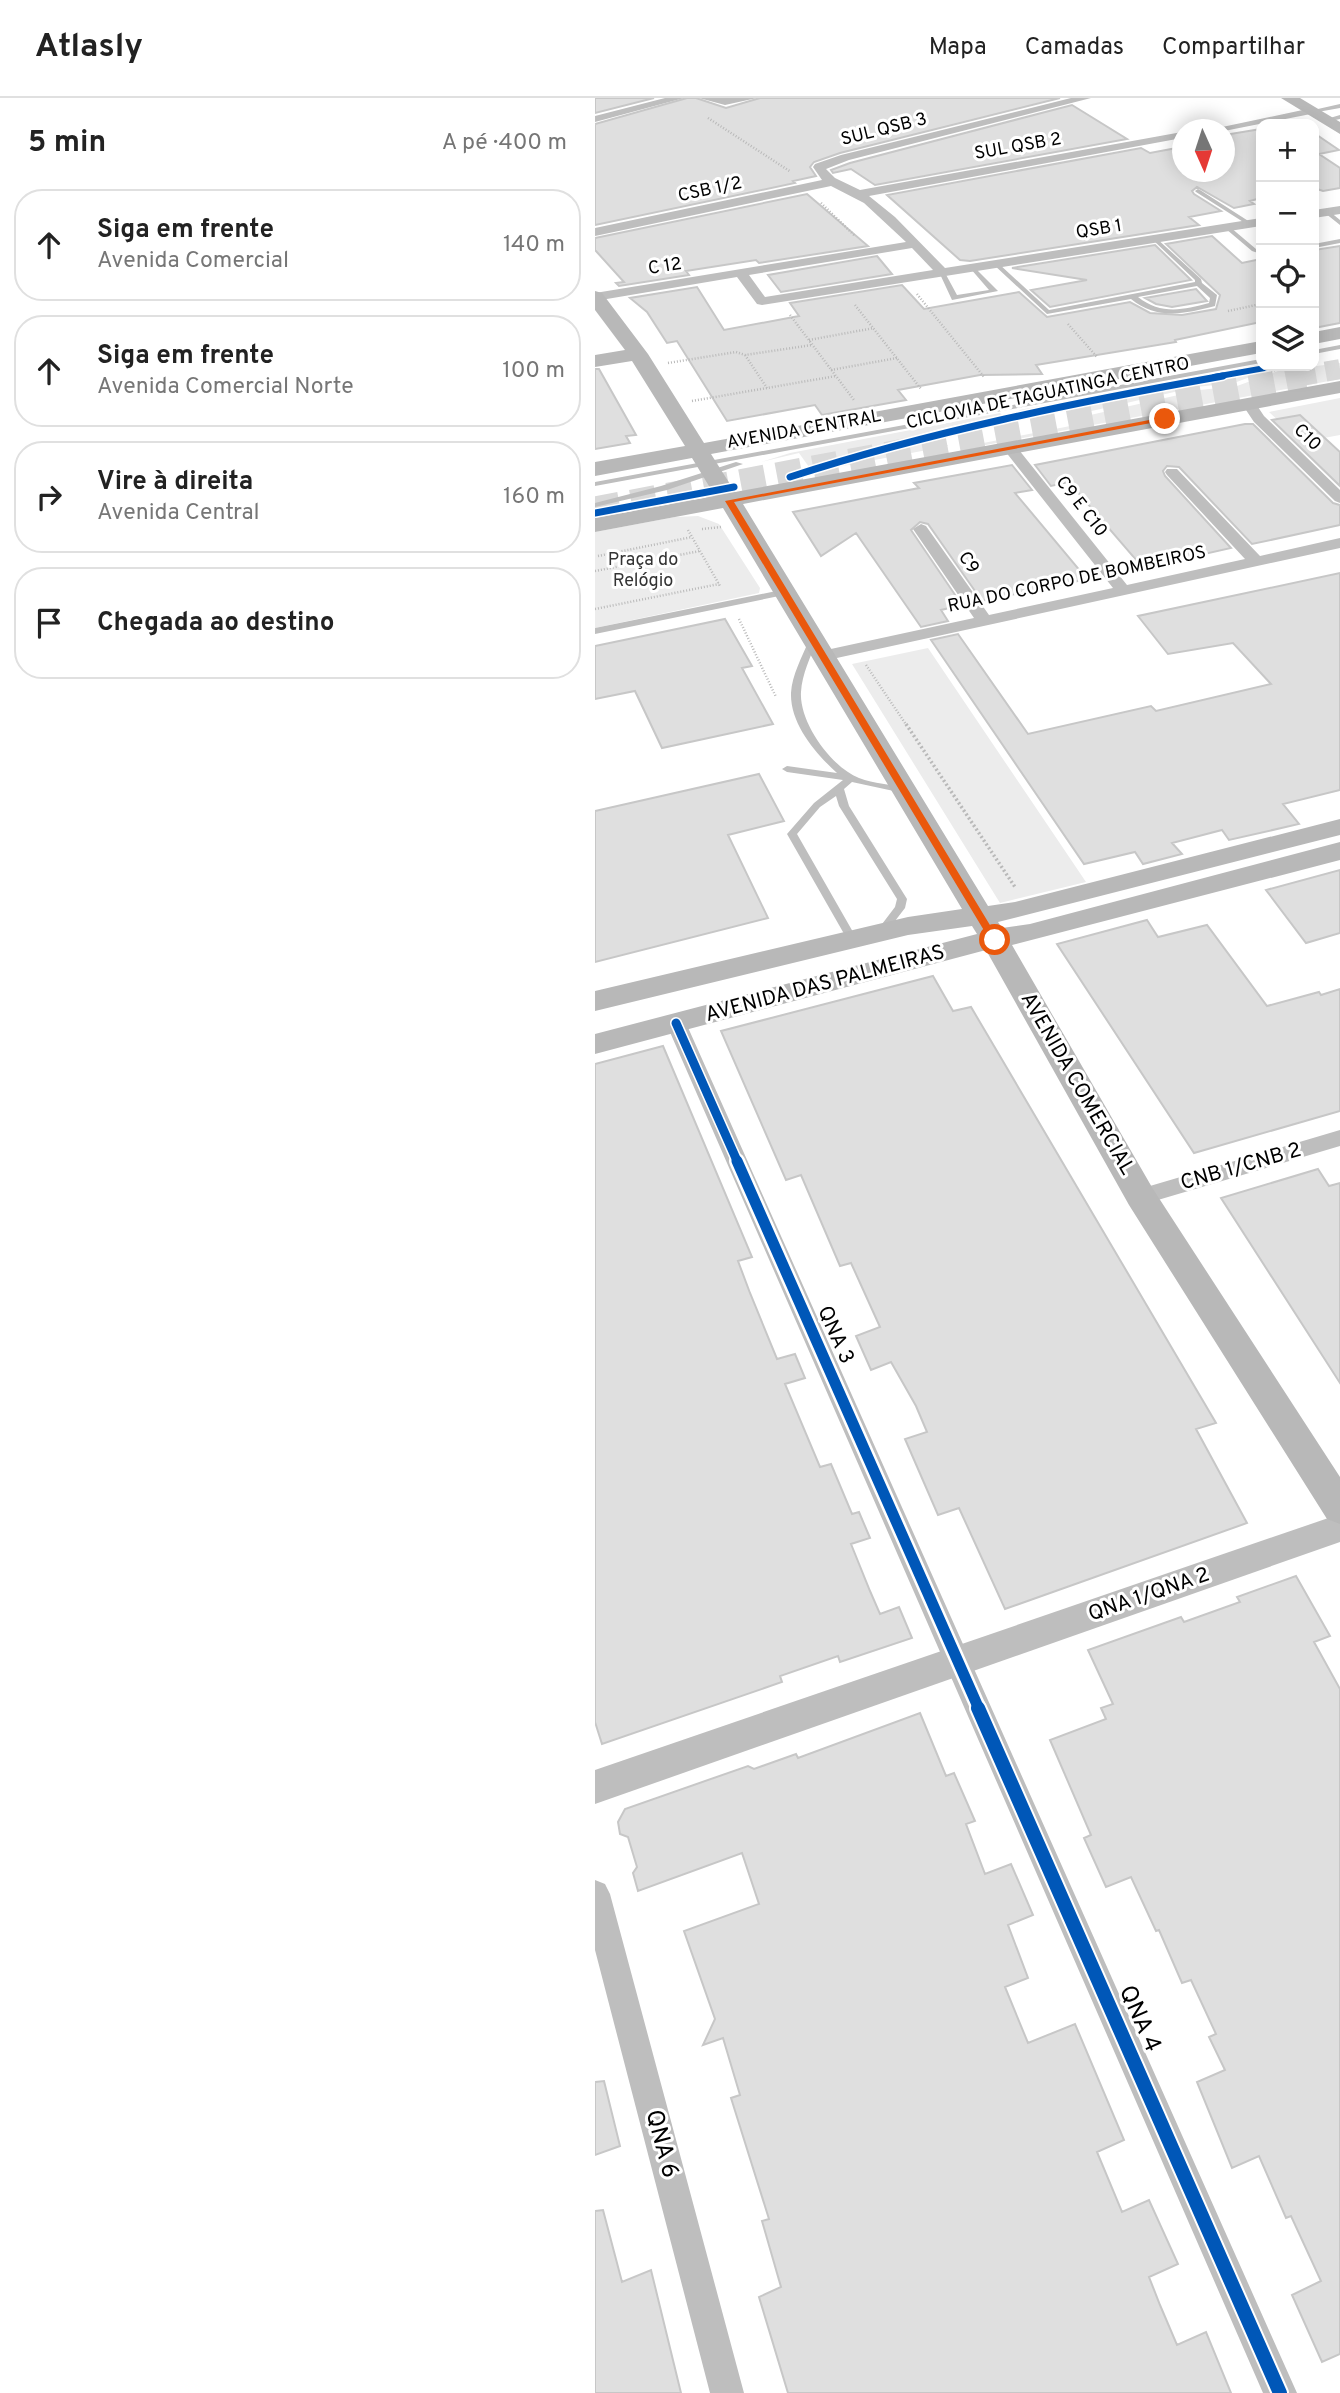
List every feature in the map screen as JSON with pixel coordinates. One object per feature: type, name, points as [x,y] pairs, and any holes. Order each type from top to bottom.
[{"type":"main road","points":[[1289,98],[1330,119]]},
{"type":"main road","points":[[595,297],[638,354],[727,497]]},
{"type":"main road","points":[[1319,337],[1340,333]]},
{"type":"main road","points":[[595,361],[638,354]]},
{"type":"main road","name":"AVENIDA CENTRAL","points":[[595,469],[704,460],[1256,363]]},
{"type":"main road","points":[[595,525],[727,497],[1340,387]]},
{"type":"main road","name":"AVENIDA COMERCIAL","points":[[727,497],[986,927],[1141,1196],[1340,1508]]},
{"type":"main road","name":"AVENIDA DAS PALMEIRAS","points":[[595,1044],[758,1001],[986,927],[1030,908],[1340,827]]},
{"type":"main road","name":"AVENIDA DAS PALMEIRAS","points":[[595,1001],[880,932],[986,927],[1030,933],[1340,851]]},
{"type":"main road","points":[[739,967],[754,974],[761,981],[762,990],[758,1001]]},
{"type":"street","points":[[595,119],[678,98]]},
{"type":"street","points":[[705,98],[725,102],[751,98]]},
{"type":"street","name":"SUL QSB 3","points":[[832,182],[820,172],[819,167],[830,161],[1084,98]]},
{"type":"street","points":[[1235,128],[1330,119]]},
{"type":"street","name":"SUL QSB 2","points":[[859,194],[1172,137]]},
{"type":"street","points":[[832,182],[859,194],[942,272]]},
{"type":"street","name":"CSB 1/2","points":[[595,232],[832,182]]},
{"type":"street","name":"QSB 1","points":[[740,273],[762,301],[1256,223]]},
{"type":"street","name":"C 12","points":[[595,297],[914,244]]},
{"type":"street","name":"C10","points":[[1249,404],[1259,419],[1340,498]]},
{"type":"street","name":"C9 E C10","points":[[1010,448],[1123,590]]},
{"type":"street","points":[[1172,472],[1256,561]]},
{"type":"street","name":"C9","points":[[921,529],[984,620]]},
{"type":"street","name":"RUA DO CORPO DE BOMBEIROS","points":[[818,648],[855,648],[1340,543]]},
{"type":"street","name":"QNA 3","points":[[677,1023],[959,1662]]},
{"type":"street","name":"CNB 1/CNB 2","points":[[1141,1196],[1340,1138]]},
{"type":"street","name":"QNA 1/QNA 2","points":[[595,1787],[1340,1528]]},
{"type":"street","name":"QNA 4","points":[[959,1662],[1280,2393]]},
{"type":"street","name":"QNA 6","points":[[595,1894],[727,2393]]},
{"type":"lane","points":[[1330,119],[1340,106]]},
{"type":"lane","points":[[1198,191],[1256,223]]},
{"type":"lane","points":[[1327,212],[1340,223]]},
{"type":"lane","points":[[1228,228],[1256,251]]},
{"type":"lane","points":[[1134,298],[1148,310],[1159,312],[1212,304],[1214,297],[1155,239]]},
{"type":"lane","points":[[1319,245],[1340,241]]},
{"type":"lane","points":[[996,264],[1047,312],[1198,284]]},
{"type":"lane","points":[[942,272],[954,298],[995,291],[972,268]]},
{"type":"lane","points":[[1319,351],[1340,347]]},
{"type":"lane","points":[[595,484],[704,460],[797,446],[1256,363]]},
{"type":"lane","points":[[595,505],[664,488],[704,460]]},
{"type":"lane","points":[[595,631],[786,592]]},
{"type":"lane","points":[[818,648],[796,690],[796,706],[808,731],[825,756],[850,778]]},
{"type":"lane","points":[[787,769],[850,778],[902,790]]},
{"type":"lane","points":[[850,778],[817,805],[792,834],[852,939]]},
{"type":"lane","points":[[839,789],[844,806],[902,899],[900,908],[880,932]]},
{"type":"path","points":[[705,116],[809,187],[871,251]]},
{"type":"path","points":[[853,302],[923,392]]},
{"type":"path","points":[[930,313],[986,380]]},
{"type":"path","points":[[790,315],[857,403]]},
{"type":"path","points":[[1065,320],[1100,360],[1087,362]]},
{"type":"path","points":[[809,340],[874,328]]},
{"type":"path","points":[[659,364],[736,352],[745,355],[812,345]]},
{"type":"path","points":[[745,355],[767,388]]},
{"type":"path","points":[[831,370],[897,358]]},
{"type":"path","points":[[683,402],[836,376]]},
{"type":"path","points":[[595,609],[719,584],[684,523]]},
{"type":"path","points":[[598,556],[692,537]]},
{"type":"path","points":[[595,571],[700,551]]},
{"type":"path","points":[[737,614],[777,700]]},
{"type":"path","points":[[855,648],[1030,908]]},
{"type":"green space","points":[[1340,363],[1340,379],[975,447],[973,445],[1091,422],[1086,416],[1200,390],[1237,386],[1278,371],[1319,371],[1319,366]]},
{"type":"green space","points":[[1256,366],[1021,412],[1019,410]]},
{"type":"green space","points":[[1266,371],[1234,383],[1196,387],[1083,413],[1077,407],[1036,416],[1020,415]]},
{"type":"green space","points":[[1340,398],[1340,435],[1302,442],[1269,412]]},
{"type":"green space","points":[[1000,413],[1002,415],[939,429],[809,467],[799,453],[761,462],[790,453]]},
{"type":"green space","points":[[998,420],[1001,423],[946,434],[942,438],[948,446],[801,474],[922,437]]},
{"type":"green space","name":"Praça do Relógio","points":[[698,516],[719,524],[760,588],[759,593],[595,628],[595,532],[675,517]]},
{"type":"green space","points":[[928,648],[1086,882],[1000,903],[852,664]]},
{"type":"building","points":[[595,98],[654,98],[595,113]]},
{"type":"building","points":[[687,98],[696,98],[726,108],[760,98],[1060,98],[840,153],[814,162],[810,167],[816,176],[793,181],[795,183],[595,225],[595,124]]},
{"type":"building","points":[[1072,105],[1127,139],[875,185],[851,169],[833,173],[831,170],[850,163]]},
{"type":"building","points":[[1256,130],[1256,199],[1250,201],[1254,204],[1234,208],[1197,187],[1192,191],[1194,194],[1221,211],[1189,217],[1199,225],[970,261],[960,260],[887,195],[1141,148],[1150,153],[1172,149],[1172,182],[1235,182],[1235,133]]},
{"type":"building","points":[[1319,136],[1339,150],[1319,154]]},
{"type":"building","points":[[1319,154],[1340,168],[1340,188],[1319,190]]},
{"type":"building","points":[[807,194],[868,246],[686,271],[689,275],[619,286],[616,283],[624,282],[595,250],[595,238]]},
{"type":"building","points":[[1212,236],[1242,263],[1256,260],[1256,323],[1175,340],[1176,342],[1036,365],[1042,374],[980,375],[898,390],[906,400],[822,415],[815,405],[727,421],[677,341],[667,343],[647,312],[630,298],[697,287],[724,330],[799,316],[790,303],[902,285],[924,309],[1019,292],[1047,317],[1130,302],[1150,313],[1182,315],[1216,309],[1220,295],[1166,244]]},
{"type":"building","points":[[1155,245],[1191,280],[1050,307],[1031,290],[1087,280],[1012,268]]},
{"type":"building","points":[[1340,246],[1340,323],[1319,327],[1319,308],[1319,249]]},
{"type":"building","points":[[877,256],[892,274],[781,292],[768,275]]},
{"type":"building","points":[[1196,289],[1207,301],[1172,307],[1156,304],[1145,298]]},
{"type":"building","points":[[595,369],[599,369],[636,435],[626,436],[630,443],[595,449]]},
{"type":"building","points":[[1300,415],[1340,452],[1340,486],[1272,420]]},
{"type":"building","points":[[1253,424],[1333,503],[1340,505],[1340,525],[1252,544],[1179,467],[1167,466],[1163,471],[1165,476],[1231,548],[1143,568],[1069,482],[1051,486],[1035,465]]},
{"type":"building","points":[[1012,465],[1032,490],[1015,493],[1087,579],[982,601],[928,524],[920,522],[911,530],[962,605],[941,610],[948,621],[921,627],[856,533],[821,556],[793,512],[919,488],[914,483]]},
{"type":"building","points":[[1340,573],[1340,790],[1283,804],[1299,824],[1229,840],[1222,830],[1172,843],[1182,854],[1143,864],[1135,852],[1084,864],[931,640],[958,634],[1028,734],[1151,706],[1156,711],[1271,684],[1233,643],[1168,654],[1138,616]]},
{"type":"building","points":[[725,619],[752,666],[742,668],[773,724],[662,748],[635,691],[595,699],[595,646]]},
{"type":"building","points":[[759,774],[784,821],[728,835],[768,918],[595,962],[595,811]]},
{"type":"building","points":[[1340,870],[1340,933],[1306,943],[1266,890]]},
{"type":"building","points":[[1147,920],[1158,937],[1207,925],[1267,1006],[1340,989],[1340,1111],[1194,1153],[1057,944]]},
{"type":"building","points":[[933,976],[953,1011],[971,1007],[1216,1423],[1196,1429],[1247,1523],[1005,1609],[959,1508],[938,1515],[905,1439],[927,1432],[916,1406],[891,1362],[871,1370],[856,1336],[880,1327],[851,1263],[840,1266],[801,1175],[786,1180],[721,1031]]},
{"type":"building","points":[[663,1046],[752,1257],[738,1261],[777,1359],[795,1354],[805,1378],[785,1384],[820,1467],[831,1464],[852,1514],[859,1512],[870,1538],[851,1544],[870,1591],[880,1614],[899,1607],[912,1638],[840,1662],[838,1656],[780,1676],[782,1682],[602,1744],[595,1722],[595,1064]]},
{"type":"building","points":[[1318,1169],[1329,1186],[1340,1183],[1340,1383],[1221,1198]]},
{"type":"building","points":[[1296,1576],[1330,1636],[1314,1642],[1340,1689],[1340,2354],[1322,2362],[1292,2295],[1321,2281],[1291,2216],[1286,2218],[1259,2156],[1232,2168],[1197,2082],[1225,2070],[1209,2037],[1216,2034],[1191,1980],[1182,1983],[1159,1930],[1156,1931],[1131,1877],[1106,1887],[1084,1838],[1091,1835],[1050,1740],[1106,1719],[1101,1708],[1113,1704],[1088,1650],[1181,1617],[1184,1622],[1240,1602],[1237,1597]]},
{"type":"building","points":[[920,1713],[946,1776],[954,1773],[975,1821],[966,1824],[985,1874],[1011,1864],[1033,1915],[1008,1925],[1028,1978],[1005,1987],[1028,2043],[1075,2024],[1124,2140],[1097,2152],[1122,2212],[1149,2200],[1178,2264],[1149,2277],[1160,2305],[1177,2345],[1206,2332],[1231,2393],[788,2393],[759,2297],[781,2287],[762,2221],[769,2219],[731,2098],[740,2095],[723,2038],[703,2045],[715,2019],[684,1931],[759,1904],[742,1853],[638,1891],[633,1873],[637,1867],[628,1837],[620,1834],[618,1822],[625,1809],[748,1766],[754,1769],[796,1754],[798,1758]]},
{"type":"building","points":[[604,2081],[620,2146],[595,2155],[595,2082]]},
{"type":"building","points":[[603,2210],[622,2282],[651,2270],[681,2393],[595,2393],[595,2211]]},
{"type":"tunnel","points":[[1296,377],[1340,369]]},
{"type":"tunnel","points":[[595,509],[1305,376]]},
{"type":"cycle path","name":"CICLOVIA DE TAGUATINGA CENTRO","points":[[790,477],[970,426],[1256,370]]},
{"type":"cycle path","points":[[595,513],[734,487]]},
{"type":"cycle path","points":[[676,1023],[1280,2393]]},
{"type":"route","points":[[995,940],[729,501],[1165,419]]}]
